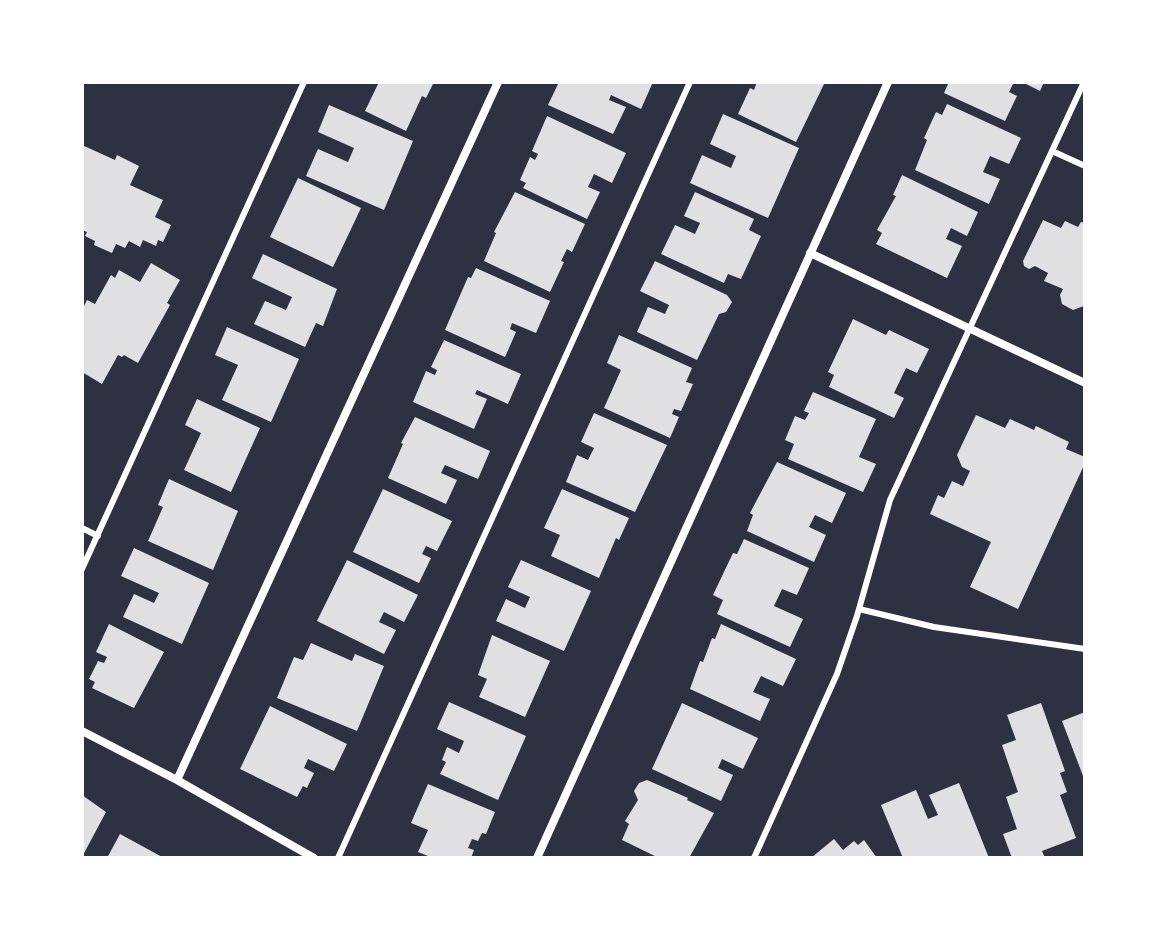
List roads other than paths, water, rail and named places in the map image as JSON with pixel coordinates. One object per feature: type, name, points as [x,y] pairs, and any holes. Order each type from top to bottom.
[{"type":"street","points":[[177,780],[498,82]]},
{"type":"street","points":[[537,858],[888,82]]},
{"type":"street","points":[[810,253],[1085,383]]},
{"type":"street","points":[[82,731],[177,780],[314,858]]},
{"type":"lane","points":[[82,569],[304,82]]},
{"type":"lane","points":[[338,858],[690,82]]},
{"type":"lane","points":[[754,858],[837,674],[890,500],[1084,82]]},
{"type":"lane","points":[[1052,151],[1085,166]]},
{"type":"lane","points":[[82,528],[98,536]]},
{"type":"lane","points":[[859,609],[934,627],[1085,649]]}]
